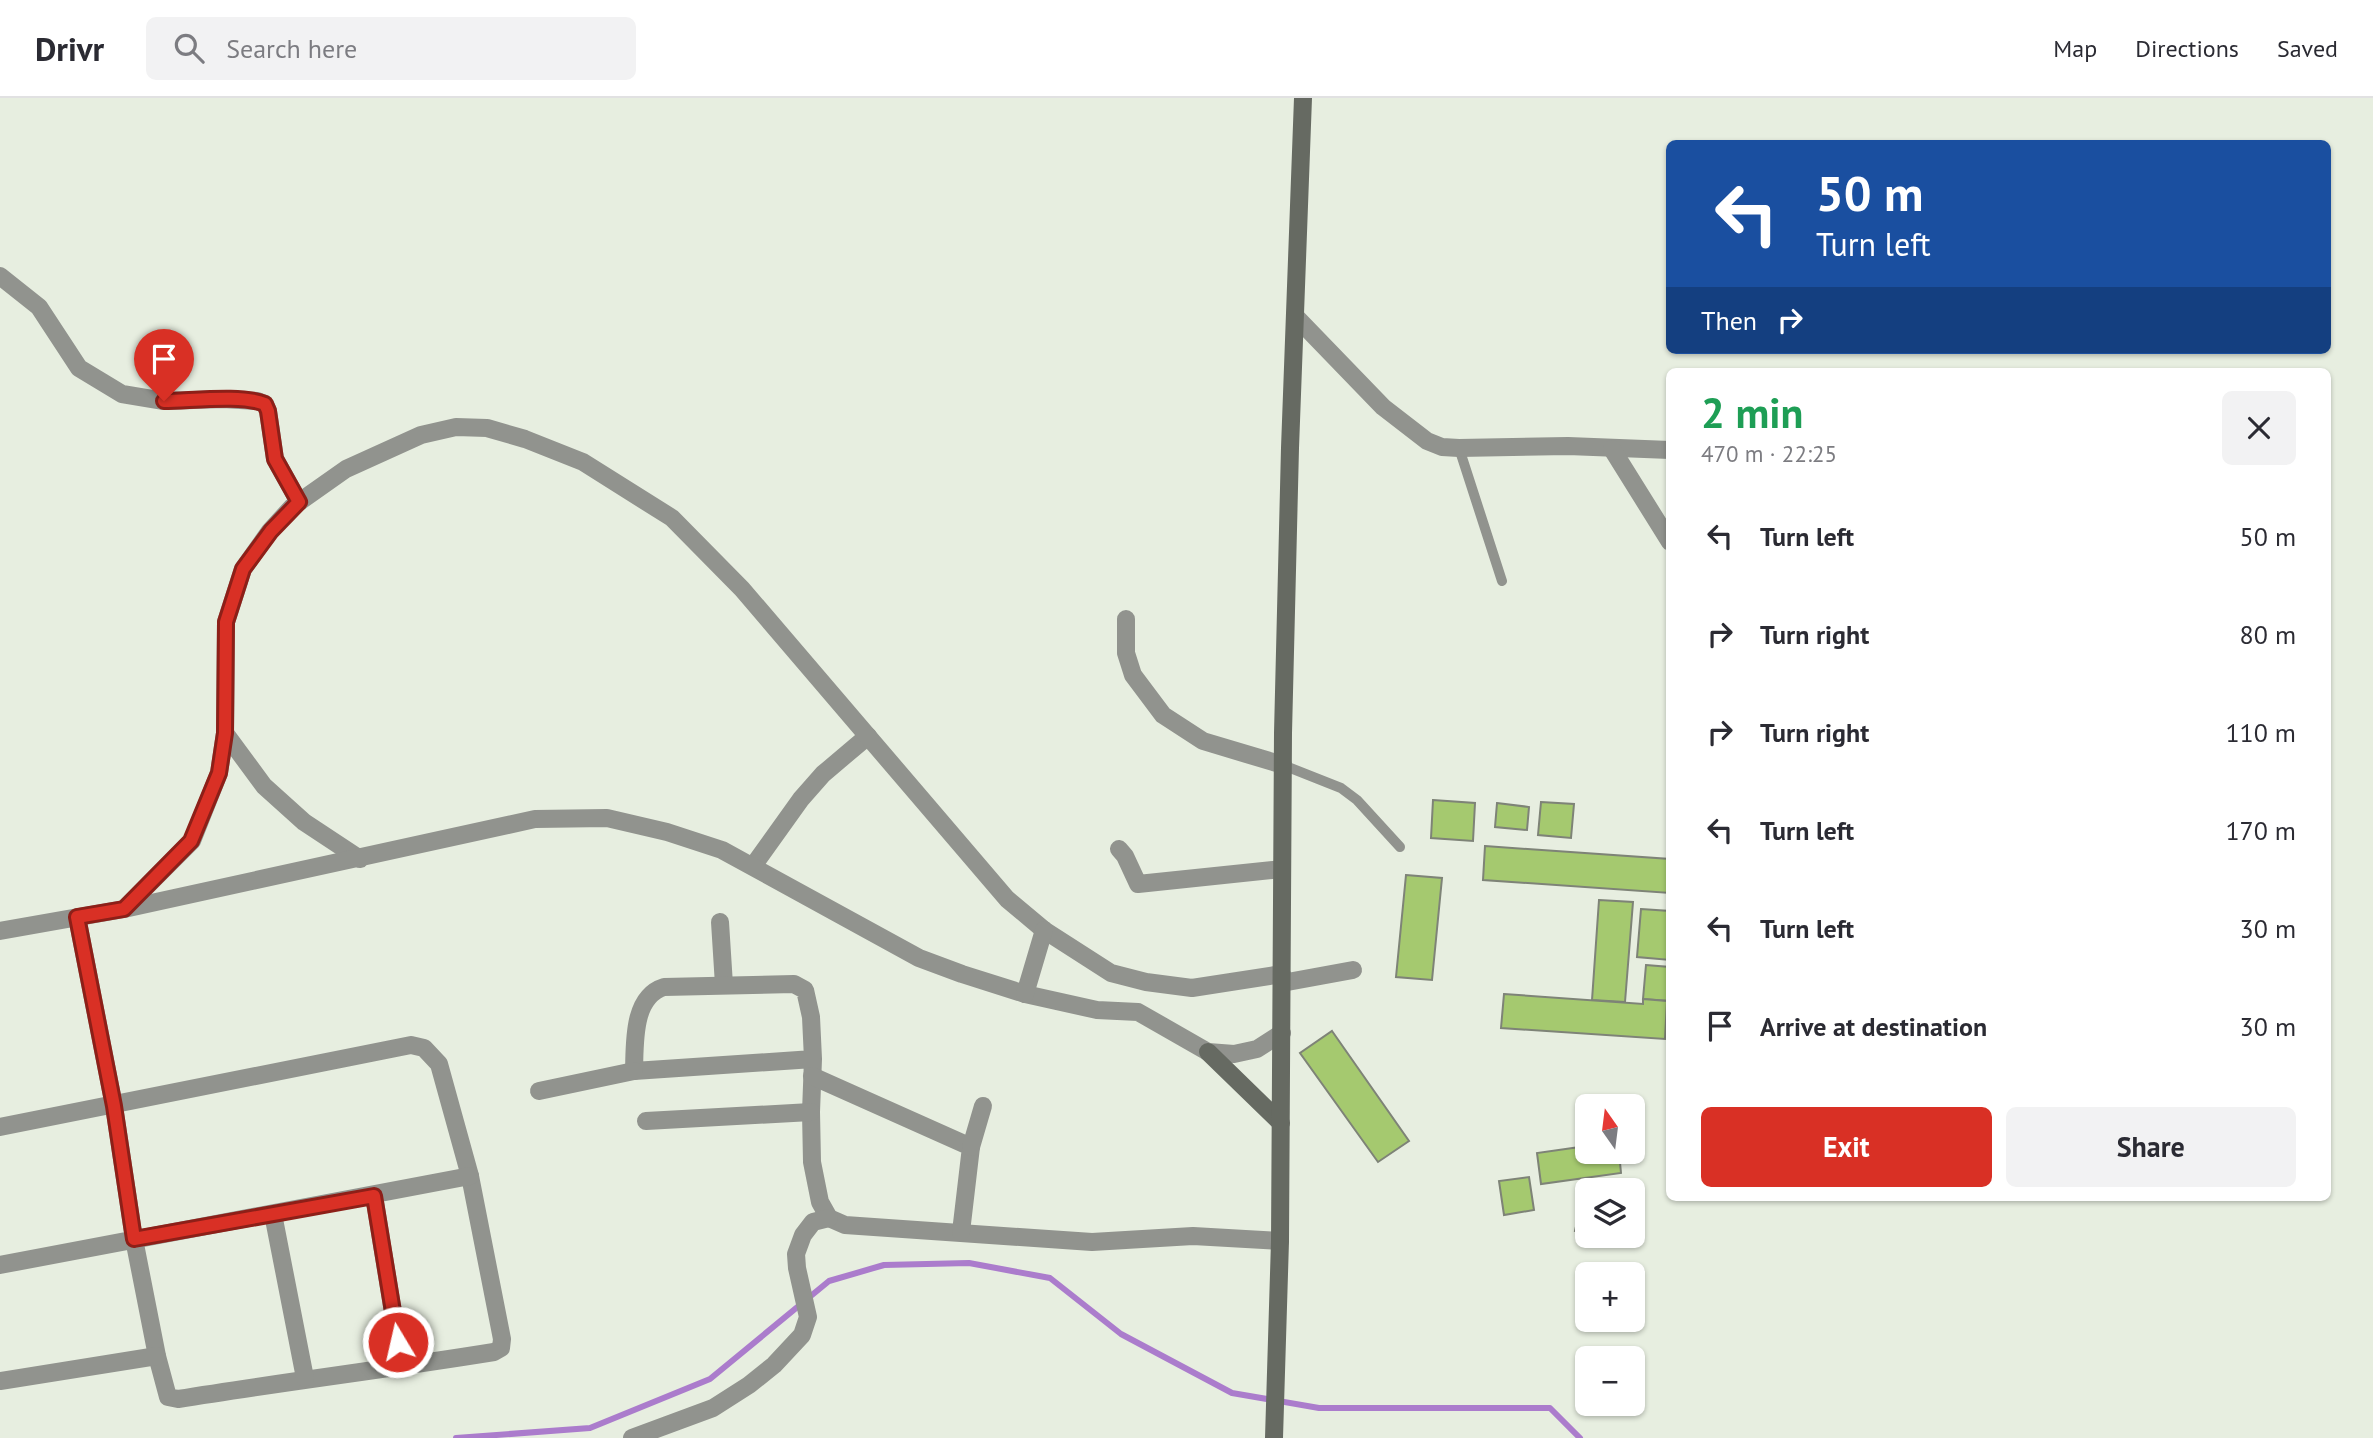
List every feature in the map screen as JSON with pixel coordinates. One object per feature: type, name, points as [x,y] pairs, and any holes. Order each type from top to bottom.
[{"type":"street","points":[[1274,1438],[1281,1123],[1283,765],[1290,448],[1303,98]]},
{"type":"street","points":[[0,276],[39,307],[79,368],[121,394],[164,401],[257,401],[265,404],[275,459],[299,502]]},
{"type":"street","points":[[1296,317],[1391,414],[1427,441],[1442,447],[1568,446],[1666,450]]},
{"type":"street","points":[[124,909],[191,841],[219,773],[225,733],[226,622],[243,569],[271,531],[299,502],[346,469],[421,435],[456,427],[487,428],[525,439],[583,463],[672,518],[742,589],[1007,899],[1044,930],[1111,973],[1146,982],[1192,988],[1353,970]]},
{"type":"street","points":[[1612,449],[1666,535]]},
{"type":"street","points":[[1126,619],[1126,653],[1133,674],[1163,715],[1203,741],[1283,765]]},
{"type":"street","points":[[225,733],[264,786],[304,822],[360,859]]},
{"type":"street","points":[[753,866],[801,799],[823,774],[868,737]]},
{"type":"street","points":[[0,931],[124,909],[535,819],[607,818],[678,835],[722,850],[919,958],[962,974],[1025,994],[1097,1010],[1138,1012],[1208,1052],[1281,1123]]},
{"type":"street","points":[[1119,849],[1138,884],[1282,869]]},
{"type":"street","points":[[0,1127],[114,1106],[411,1045],[424,1048],[439,1064],[470,1177],[502,1339],[501,1348],[494,1352],[401,1367],[306,1378],[171,1399],[166,1395],[134,1239],[114,1106],[77,917]]},
{"type":"street","points":[[720,922],[724,985]]},
{"type":"street","points":[[1025,994],[1044,930]]},
{"type":"street","points":[[1138,1012],[1146,982]]},
{"type":"street","points":[[634,1071],[636,1024],[652,992],[677,986],[794,984],[805,990],[811,1017],[812,1162],[820,1202],[829,1218],[845,1225],[1092,1242],[1192,1236],[1279,1241]]},
{"type":"street","points":[[1208,1052],[1234,1054],[1257,1049],[1282,1033]]},
{"type":"street","points":[[540,1091],[634,1071],[813,1067],[971,1147]]},
{"type":"street","points":[[961,1232],[971,1147],[983,1106]]},
{"type":"street","points":[[646,1121],[811,1112]]},
{"type":"street","points":[[0,1265],[470,1177]]},
{"type":"street","points":[[374,1196],[401,1367]]},
{"type":"street","points":[[273,1214],[306,1378]]},
{"type":"street","points":[[632,1438],[713,1408],[774,1365],[802,1335],[808,1317],[796,1254],[803,1235],[813,1222],[829,1218]]},
{"type":"street","points":[[0,1381],[157,1356]]},
{"type":"lane","points":[[1459,448],[1502,581]]},
{"type":"lane","points":[[1283,765],[1341,788],[1357,800],[1400,847]]},
{"type":"building","points":[[1433,800],[1475,803],[1473,841],[1431,838]]},
{"type":"building","points":[[1541,802],[1574,804],[1571,838],[1538,835]]},
{"type":"building","points":[[1497,803],[1529,807],[1527,830],[1495,827]]},
{"type":"building","points":[[1485,846],[1666,859],[1666,893],[1483,880]]},
{"type":"building","points":[[1406,875],[1442,878],[1432,980],[1396,977]]},
{"type":"building","points":[[1599,900],[1633,902],[1625,1002],[1592,1000]]},
{"type":"building","points":[[1641,909],[1666,911],[1666,960],[1637,957]]},
{"type":"building","points":[[1646,965],[1666,967],[1666,1001],[1643,999]]},
{"type":"building","points":[[1504,994],[1643,1004],[1643,999],[1666,1001],[1665,1039],[1501,1028]]},
{"type":"building","points":[[1332,1031],[1409,1141],[1378,1162],[1300,1053]]},
{"type":"building","points":[[1575,1148],[1575,1164],[1620,1164],[1621,1173],[1541,1184],[1537,1153]]},
{"type":"building","points":[[1529,1177],[1534,1210],[1504,1215],[1499,1181]]},
{"type":"waterway","points":[[456,1438],[590,1428],[710,1379],[829,1281],[884,1265],[969,1263],[1050,1278],[1121,1334],[1232,1393],[1319,1408],[1550,1408],[1580,1438]]},
{"type":"route","points":[[164,401],[257,401],[265,404],[275,459],[299,502],[271,531],[243,569],[226,622],[225,733],[219,773],[191,841],[124,909],[77,917],[114,1106],[134,1239],[374,1196],[398,1342]]}]
